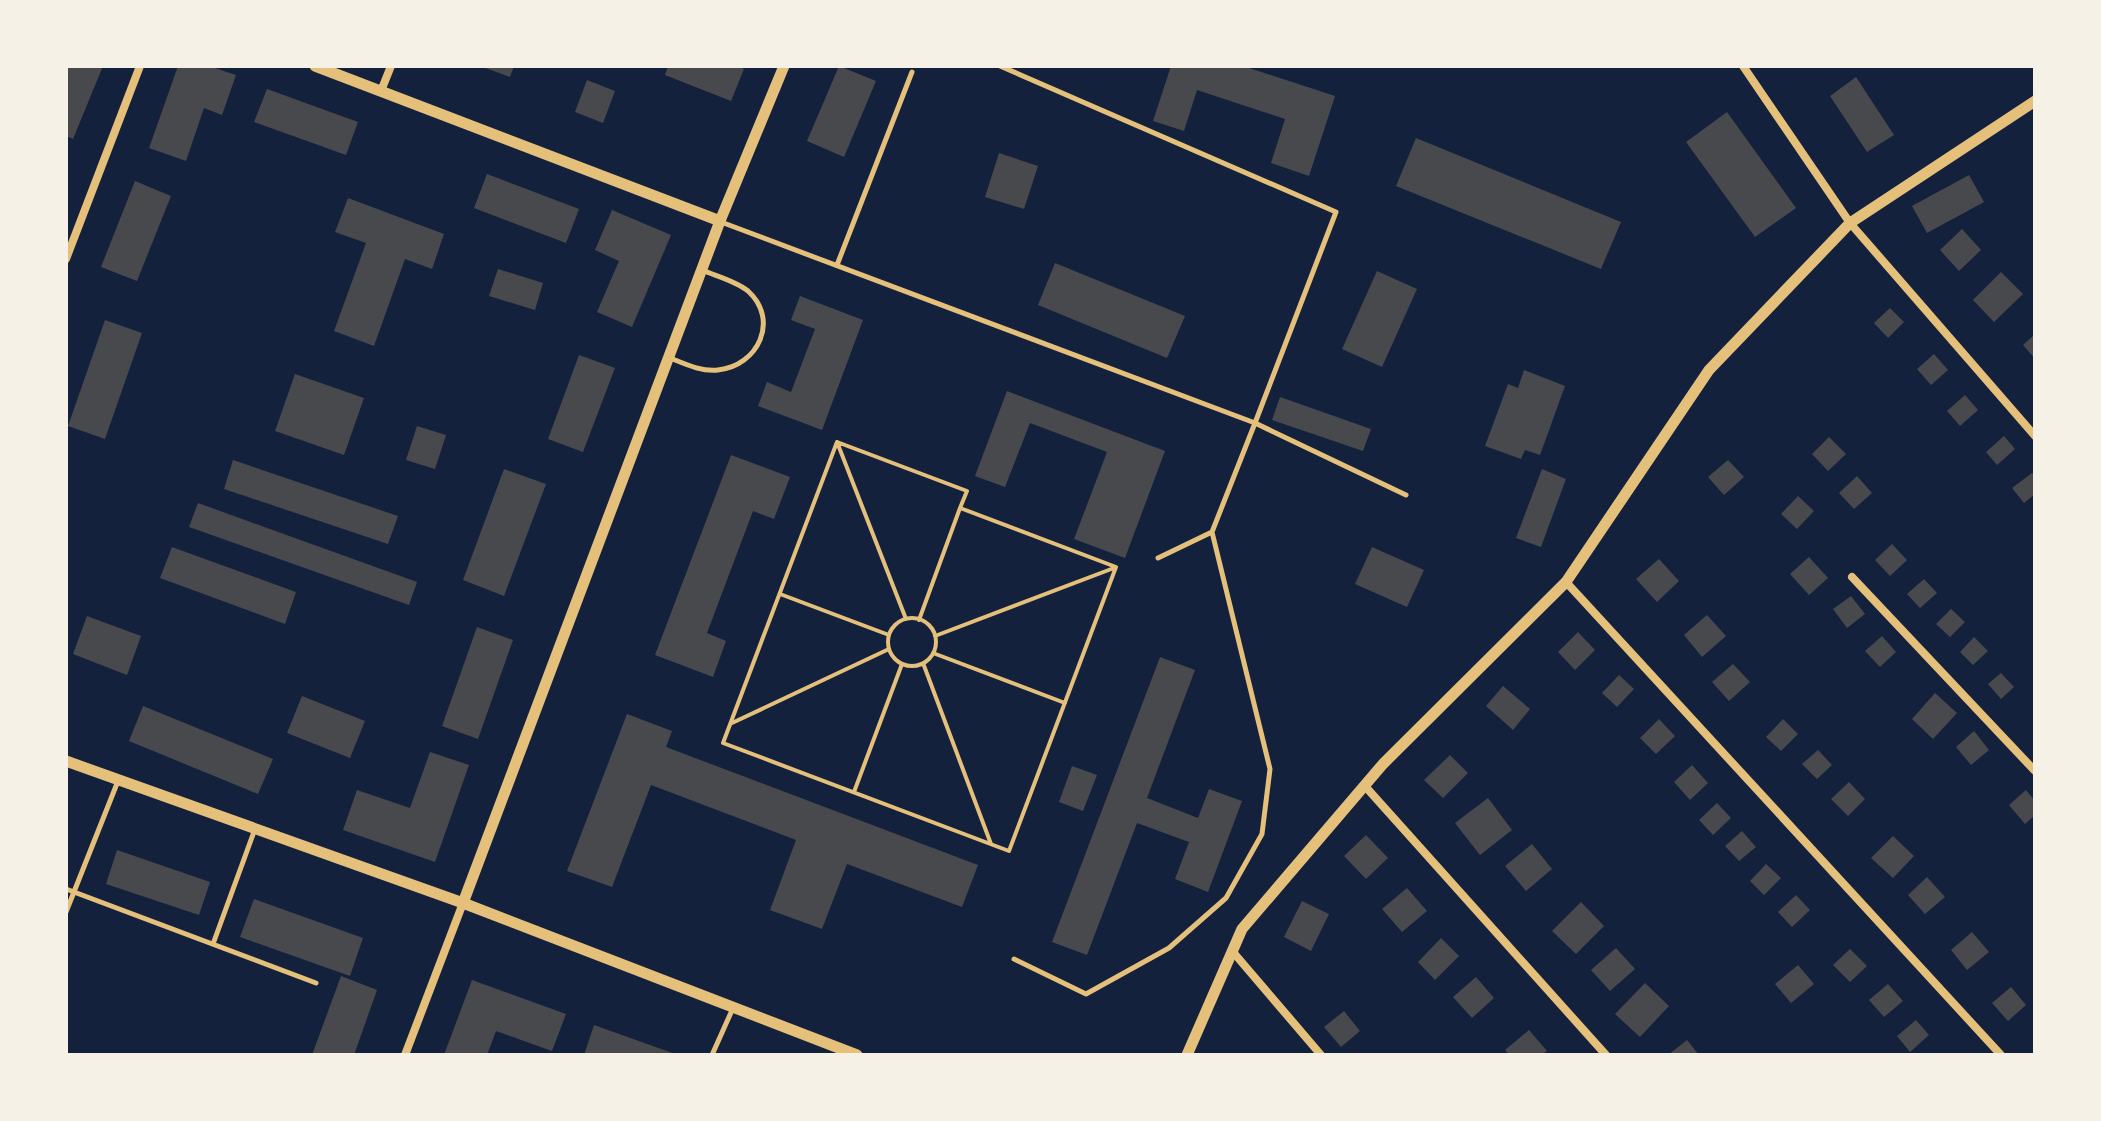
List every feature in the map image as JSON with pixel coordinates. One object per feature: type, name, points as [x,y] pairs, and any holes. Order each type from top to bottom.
[{"type":"street","points":[[66,259],[140,66]]},
{"type":"street","points":[[315,66],[720,221]]},
{"type":"street","points":[[381,91],[391,66]]},
{"type":"street","points":[[405,1055],[720,221],[784,66]]},
{"type":"street","points":[[1743,66],[1850,223],[2035,436]]},
{"type":"street","points":[[1187,1055],[1242,929],[1383,764],[1566,582],[1709,370],[1850,223],[2035,101]]},
{"type":"street","points":[[1852,577],[2035,771]]},
{"type":"street","points":[[1566,582],[2001,1055]]},
{"type":"street","points":[[66,761],[463,903],[857,1055]]},
{"type":"street","points":[[1364,785],[1606,1055]]},
{"type":"street","points":[[1233,952],[1321,1055]]},
{"type":"lane","points":[[1000,66],[1336,212],[1212,532],[1270,769],[1262,834],[1226,898],[1169,948],[1086,994],[1014,959]]},
{"type":"lane","points":[[837,265],[912,72]]},
{"type":"lane","points":[[720,221],[1255,423],[1406,495]]},
{"type":"lane","points":[[669,357],[707,370],[720,370],[749,358],[759,346],[762,322],[754,299],[747,290],[702,270]]},
{"type":"lane","points":[[1158,558],[1212,532]]},
{"type":"lane","points":[[66,912],[119,780]]},
{"type":"lane","points":[[213,944],[255,829]]},
{"type":"lane","points":[[66,889],[316,983]]},
{"type":"lane","points":[[712,1055],[733,1007]]},
{"type":"path","points":[[837,442],[967,491],[919,620]]},
{"type":"path","points":[[837,442],[723,743],[1009,851],[1116,567]]},
{"type":"path","points":[[837,442],[906,619]]},
{"type":"path","points":[[960,508],[1116,567]]},
{"type":"path","points":[[935,636],[1116,567]]},
{"type":"path","points":[[780,594],[889,635]]},
{"type":"path","points":[[906,619],[919,620],[935,636],[933,653],[923,663],[912,666],[902,664],[889,649],[889,635],[906,619]]},
{"type":"path","points":[[731,723],[889,649]]},
{"type":"path","points":[[933,653],[1065,703]]},
{"type":"path","points":[[923,663],[991,844]]},
{"type":"path","points":[[854,792],[902,664]]},
{"type":"building","points":[[66,66],[103,66],[73,139],[66,136]]},
{"type":"building","points":[[178,66],[209,66],[236,75],[222,115],[204,108],[186,161],[149,148]]},
{"type":"building","points":[[480,66],[514,66],[510,77]]},
{"type":"building","points":[[668,66],[738,66],[744,69],[731,101],[665,75]]},
{"type":"building","points":[[839,66],[876,81],[844,157],[807,141]]},
{"type":"building","points":[[1171,66],[1243,66],[1335,96],[1309,176],[1271,163],[1285,119],[1197,90],[1184,131],[1153,121]]},
{"type":"building","points":[[1856,77],[1894,135],[1867,152],[1830,96]]},
{"type":"building","points":[[587,80],[615,91],[603,123],[575,112]]},
{"type":"building","points":[[267,89],[358,122],[346,155],[254,122]]},
{"type":"building","points":[[1727,112],[1796,208],[1755,237],[1686,142]]},
{"type":"building","points":[[1416,138],[1621,222],[1601,269],[1396,186]]},
{"type":"building","points":[[999,153],[1038,166],[1024,209],[985,197]]},
{"type":"building","points":[[487,174],[579,209],[566,243],[474,208]]},
{"type":"building","points":[[1969,175],[1984,202],[1927,233],[1912,206]]},
{"type":"building","points":[[135,181],[171,196],[137,281],[101,267]]},
{"type":"building","points":[[348,198],[444,234],[432,269],[405,259],[374,346],[334,331],[366,243],[335,232]]},
{"type":"building","points":[[612,210],[671,235],[632,327],[597,312],[619,261],[595,250]]},
{"type":"building","points":[[1962,229],[1981,250],[1959,271],[1940,250]]},
{"type":"building","points":[[1055,263],[1185,316],[1167,358],[1038,305]]},
{"type":"building","points":[[498,269],[543,283],[535,310],[489,296]]},
{"type":"building","points":[[1377,271],[1417,289],[1382,367],[1342,349]]},
{"type":"building","points":[[2001,272],[2023,294],[1994,322],[1973,300]]},
{"type":"building","points":[[800,296],[863,320],[822,430],[758,406],[767,382],[791,392],[815,329],[791,320]]},
{"type":"building","points":[[1890,308],[1904,322],[1888,338],[1874,323]]},
{"type":"building","points":[[105,320],[142,333],[105,439],[68,426]]},
{"type":"building","points":[[2035,334],[2035,359],[2023,345]]},
{"type":"building","points":[[1934,354],[1948,370],[1931,385],[1917,369]]},
{"type":"building","points":[[579,355],[615,368],[583,452],[548,439]]},
{"type":"building","points":[[1524,370],[1565,386],[1540,455],[1525,450],[1521,459],[1485,446],[1508,384],[1518,388]]},
{"type":"building","points":[[295,374],[364,398],[344,455],[275,431]]},
{"type":"building","points":[[1007,391],[1165,451],[1125,558],[1074,539],[1107,452],[1030,423],[1005,487],[975,476]]},
{"type":"building","points":[[1965,395],[1978,410],[1960,426],[1947,411]]},
{"type":"building","points":[[1280,397],[1371,429],[1363,451],[1272,420]]},
{"type":"building","points":[[417,426],[446,435],[435,469],[406,460]]},
{"type":"building","points":[[2004,436],[2015,449],[1997,465],[1986,452]]},
{"type":"building","points":[[1829,437],[1846,454],[1828,471],[1812,454]]},
{"type":"building","points":[[731,455],[790,477],[774,519],[753,511],[707,633],[726,641],[713,677],[655,655]]},
{"type":"building","points":[[233,460],[398,516],[388,544],[224,489]]},
{"type":"building","points":[[1728,460],[1744,477],[1724,495],[1708,477]]},
{"type":"building","points":[[504,469],[546,484],[504,596],[463,580]]},
{"type":"building","points":[[1542,469],[1566,479],[1541,547],[1516,538]]},
{"type":"building","points":[[2032,473],[2035,476],[2035,494],[2024,503],[2012,488]]},
{"type":"building","points":[[1857,476],[1872,493],[1854,509],[1839,493]]},
{"type":"building","points":[[1798,496],[1814,511],[1797,529],[1781,514]]},
{"type":"building","points":[[198,503],[417,582],[409,605],[189,527]]},
{"type":"building","points":[[1892,544],[1907,560],[1890,576],[1875,560]]},
{"type":"building","points":[[172,547],[296,592],[285,624],[160,578]]},
{"type":"building","points":[[1372,547],[1424,570],[1407,607],[1355,584]]},
{"type":"building","points":[[1809,557],[1828,578],[1809,595],[1790,574]]},
{"type":"building","points":[[1659,559],[1679,581],[1657,602],[1636,579]]},
{"type":"building","points":[[1924,579],[1937,593],[1920,608],[1907,594]]},
{"type":"building","points":[[1851,596],[1865,614],[1847,628],[1833,609]]},
{"type":"building","points":[[1951,609],[1965,622],[1950,637],[1936,624]]},
{"type":"building","points":[[1707,615],[1726,636],[1702,657],[1684,635]]},
{"type":"building","points":[[87,616],[141,636],[127,675],[73,654]]},
{"type":"building","points":[[477,627],[513,640],[478,739],[442,726]]},
{"type":"building","points":[[1578,632],[1595,650],[1575,670],[1558,652]]},
{"type":"building","points":[[1882,636],[1896,652],[1880,667],[1865,651]]},
{"type":"building","points":[[1974,637],[1988,651],[1973,665],[1960,652]]},
{"type":"building","points":[[1160,657],[1195,670],[1147,798],[1198,818],[1209,789],[1242,801],[1208,892],[1175,879],[1189,842],[1137,823],[1087,955],[1052,942]]},
{"type":"building","points":[[1733,664],[1750,682],[1729,701],[1712,682]]},
{"type":"building","points":[[2001,673],[2014,687],[2001,699],[1988,684]]},
{"type":"building","points":[[1619,675],[1634,689],[1617,707],[1602,693]]},
{"type":"building","points":[[1503,686],[1530,709],[1513,730],[1486,706]]},
{"type":"building","points":[[1935,693],[1957,713],[1933,739],[1912,719]]},
{"type":"building","points":[[302,696],[365,721],[350,758],[287,733]]},
{"type":"building","points":[[143,706],[273,759],[258,794],[129,741]]},
{"type":"building","points":[[627,714],[672,731],[666,747],[978,865],[962,907],[847,864],[822,929],[770,910],[796,840],[651,785],[612,887],[567,871]]},
{"type":"building","points":[[1659,719],[1675,736],[1656,754],[1640,738]]},
{"type":"building","points":[[1783,719],[1798,734],[1781,751],[1766,737]]},
{"type":"building","points":[[1974,731],[1989,750],[1971,765],[1956,747]]},
{"type":"building","points":[[1818,750],[1832,765],[1817,779],[1802,764]]},
{"type":"building","points":[[430,752],[469,765],[435,862],[343,830],[357,790],[410,808]]},
{"type":"building","points":[[1450,755],[1468,773],[1443,798],[1424,780]]},
{"type":"building","points":[[1692,765],[1708,783],[1690,800],[1674,782]]},
{"type":"building","points":[[1072,766],[1097,775],[1083,811],[1059,802]]},
{"type":"building","points":[[1849,782],[1865,799],[1848,816],[1831,799]]},
{"type":"building","points":[[2026,790],[2035,801],[2035,815],[2025,824],[2009,805]]},
{"type":"building","points":[[1488,798],[1512,830],[1480,855],[1455,823]]},
{"type":"building","points":[[1717,803],[1731,818],[1713,835],[1699,820]]},
{"type":"building","points":[[1742,831],[1756,847],[1739,861],[1725,846]]},
{"type":"building","points":[[1366,835],[1388,858],[1366,879],[1344,856]]},
{"type":"building","points":[[1893,836],[1914,856],[1893,878],[1871,858]]},
{"type":"building","points":[[1532,844],[1552,869],[1526,891],[1505,866]]},
{"type":"building","points":[[117,850],[210,882],[199,915],[106,884]]},
{"type":"building","points":[[1766,864],[1781,878],[1764,895],[1750,881]]},
{"type":"building","points":[[1927,877],[1945,897],[1925,914],[1908,895]]},
{"type":"building","points":[[1407,888],[1427,911],[1402,932],[1382,909]]},
{"type":"building","points":[[1796,895],[1810,910],[1792,927],[1778,912]]},
{"type":"building","points":[[254,899],[363,938],[350,976],[240,937]]},
{"type":"building","points":[[1302,901],[1329,914],[1311,951],[1284,937]]},
{"type":"building","points":[[1581,902],[1604,926],[1576,954],[1552,931]]},
{"type":"building","points":[[1972,932],[1989,952],[1967,970],[1951,950]]},
{"type":"building","points":[[1441,938],[1459,956],[1435,980],[1418,962]]},
{"type":"building","points":[[1616,948],[1635,969],[1610,991],[1591,970]]},
{"type":"building","points":[[1850,949],[1867,966],[1850,982],[1833,965]]},
{"type":"building","points":[[1798,965],[1814,984],[1791,1003],[1775,984]]},
{"type":"building","points":[[341,976],[377,990],[354,1055],[312,1055]]},
{"type":"building","points":[[1476,977],[1494,998],[1472,1018],[1453,997]]},
{"type":"building","points":[[472,980],[566,1014],[552,1051],[496,1031],[487,1055],[444,1055]]},
{"type":"building","points":[[1645,983],[1669,1006],[1640,1037],[1615,1014]]},
{"type":"building","points":[[1888,984],[1903,1001],[1884,1017],[1869,1000]]},
{"type":"building","points":[[2011,987],[2026,1005],[2008,1021],[1992,1003]]},
{"type":"building","points":[[1344,1011],[1360,1031],[1341,1047],[1324,1027]]},
{"type":"building","points":[[1916,1020],[1929,1035],[1910,1052],[1897,1036]]},
{"type":"building","points":[[594,1025],[678,1055],[584,1055]]},
{"type":"building","points":[[1529,1030],[1547,1051],[1541,1055],[1509,1055],[1505,1050]]},
{"type":"building","points":[[1687,1040],[1699,1055],[1668,1055]]}]
